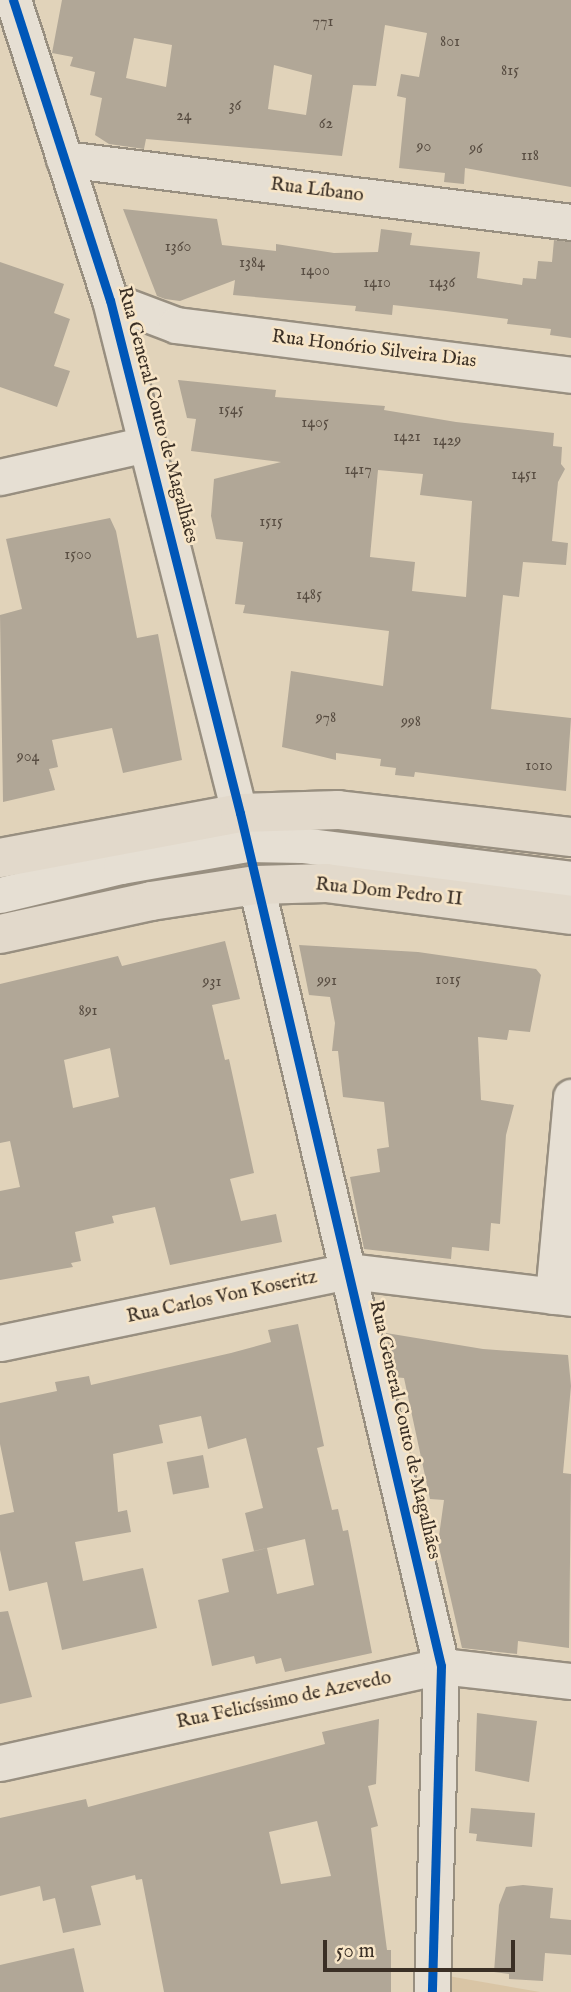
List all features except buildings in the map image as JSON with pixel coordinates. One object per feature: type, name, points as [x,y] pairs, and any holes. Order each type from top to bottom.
[{"type":"main road","points":[[0,858],[244,829],[338,810],[571,837]]},
{"type":"main road","name":"Rua Dom Pedro II","points":[[0,934],[150,901],[256,885],[327,883],[571,915]]},
{"type":"street","name":"Rua General Couto de Magalhães","points":[[13,0],[110,300],[244,829]]},
{"type":"street","name":"Rua Líbano","points":[[64,159],[571,222]]},
{"type":"street","name":"Rua Honório Silveira Dias","points":[[110,300],[176,325],[571,375]]},
{"type":"street","points":[[129,373],[152,344],[176,325]]},
{"type":"street","points":[[0,477],[147,444]]},
{"type":"street","points":[[0,895],[121,866],[244,829],[302,845],[571,879]]},
{"type":"street","name":"Rua General Couto de Magalhães","points":[[256,885],[441,1666],[432,1992]]},
{"type":"street","points":[[562,1297],[571,1097]]},
{"type":"street","name":"Rua Carlos Von Koseritz","points":[[0,1343],[349,1271],[562,1297]]},
{"type":"street","name":"Rua Felicíssimo de Azevedo","points":[[0,1763],[441,1666],[571,1681]]},
{"type":"shaded area","points":[[448,1976],[540,1992],[450,1992]]},
{"type":"cycle path","points":[[13,0],[110,300],[240,813],[441,1666],[432,1992]]}]
